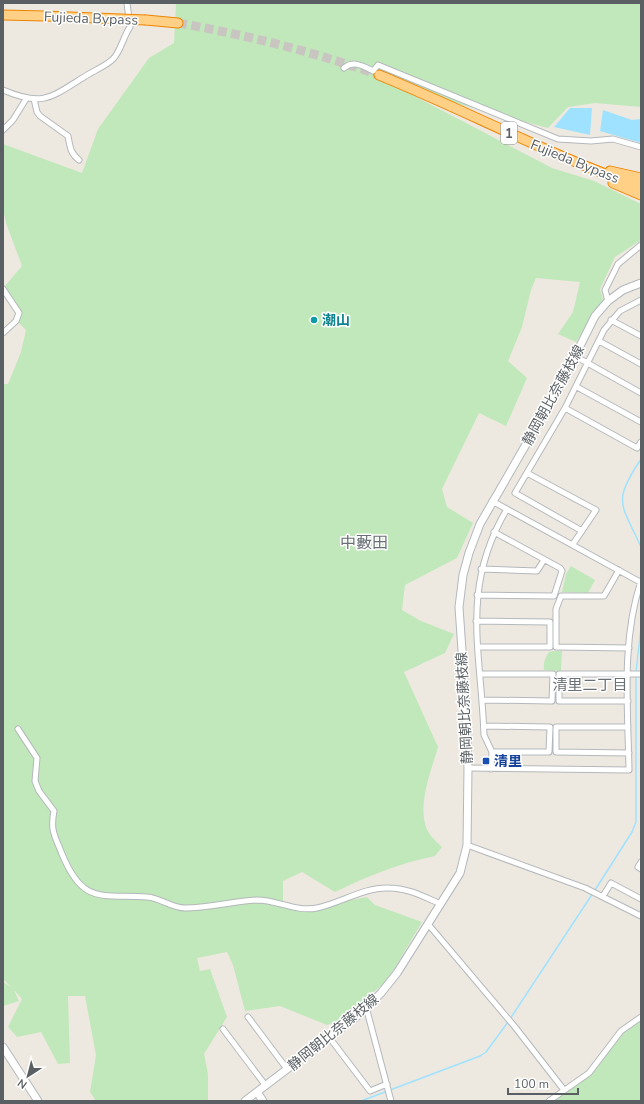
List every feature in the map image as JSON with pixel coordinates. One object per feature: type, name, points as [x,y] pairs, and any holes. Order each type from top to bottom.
[{"type":"highway","name":"Fujieda Bypass","points":[[3,15],[146,20],[178,23]]},
{"type":"highway","name":"Fujieda Bypass","points":[[379,75],[603,174],[641,187]]},
{"type":"highway","name":"1","points":[[518,137],[565,163],[641,195]]},
{"type":"highway","name":"1","points":[[561,156],[641,178]]},
{"type":"main road","name":"静岡朝比奈藤枝線","points":[[245,1101],[366,1007],[397,973],[461,870],[467,845],[468,768],[460,624],[460,594],[463,576],[475,535],[492,501],[561,384],[595,316],[608,300],[623,290],[641,283]]},
{"type":"main road","points":[[3,1047],[38,1101]]},
{"type":"main road","points":[[257,1092],[264,1101]]},
{"type":"street","points":[[3,90],[26,99],[51,97],[113,59],[120,49],[124,36],[130,27],[127,3]]},
{"type":"street","points":[[344,68],[350,64],[354,64],[374,71],[378,65],[558,140],[591,141],[613,139],[641,147]]},
{"type":"street","points":[[3,130],[13,120],[26,99]]},
{"type":"street","points":[[34,99],[37,112],[40,116],[68,136],[70,150],[79,160]]},
{"type":"street","points":[[608,300],[605,290],[618,264],[641,245]]},
{"type":"street","points":[[3,289],[19,313],[16,321],[3,333]]},
{"type":"street","points":[[582,531],[515,493],[565,408],[599,341],[612,320],[625,308],[641,300]]},
{"type":"street","points":[[612,320],[641,336]]},
{"type":"street","points":[[599,341],[641,364]]},
{"type":"street","points":[[575,356],[641,393]]},
{"type":"street","points":[[576,387],[641,422]]},
{"type":"street","points":[[565,408],[638,448],[641,442]]},
{"type":"street","points":[[527,473],[596,510],[573,544]]},
{"type":"street","points":[[468,768],[629,770],[629,648],[631,620],[641,582],[492,501]]},
{"type":"street","points":[[491,769],[492,752],[484,735],[483,700],[479,684],[480,674],[476,621],[477,595],[481,569],[494,532],[507,509]]},
{"type":"street","points":[[477,595],[554,596],[562,572],[560,568],[494,532]]},
{"type":"street","points":[[481,569],[537,571],[544,560]]},
{"type":"street","points":[[619,570],[604,596],[561,596],[556,609],[556,647],[629,648]]},
{"type":"street","points":[[476,621],[550,622],[550,647],[478,647]]},
{"type":"street","points":[[480,674],[553,674],[552,701],[483,700]]},
{"type":"street","points":[[628,701],[559,701],[559,674],[641,674]]},
{"type":"street","points":[[484,726],[550,727],[549,752],[492,752]]},
{"type":"street","points":[[628,727],[556,727],[556,752],[629,753]]},
{"type":"street","points":[[18,729],[37,758],[35,781],[39,791],[54,811],[51,825],[69,870],[78,883],[91,893],[116,898],[157,898],[173,906],[184,908],[258,900],[304,909],[332,904],[376,888],[390,888],[407,890],[441,904]]},
{"type":"street","points":[[467,845],[590,890],[641,916]]},
{"type":"street","points":[[641,862],[638,867],[641,869]]},
{"type":"street","points":[[600,895],[610,883],[641,899]]},
{"type":"street","points":[[428,924],[515,1027],[564,1090]]},
{"type":"street","points":[[366,1007],[391,1100]]},
{"type":"street","points":[[248,1017],[287,1069]]},
{"type":"street","points":[[549,1101],[589,1073],[620,1031],[641,1017]]},
{"type":"street","points":[[223,1029],[266,1086]]},
{"type":"street","points":[[329,1037],[370,1091],[387,1087]]},
{"type":"green space","points":[[176,3],[641,3],[641,107],[595,103],[568,107],[548,128],[399,88],[552,168],[594,181],[641,204],[641,240],[615,257],[600,289],[603,300],[576,342],[558,334],[573,312],[580,282],[536,278],[531,290],[522,327],[508,361],[527,378],[506,426],[479,413],[442,489],[447,507],[473,523],[457,558],[405,585],[402,610],[421,621],[454,634],[445,653],[404,672],[438,747],[428,779],[424,802],[424,813],[425,823],[429,833],[442,847],[435,856],[409,862],[384,871],[335,892],[302,872],[283,881],[283,905],[302,909],[367,897],[375,905],[422,922],[387,981],[338,1021],[327,1025],[280,1006],[245,1011],[233,965],[227,952],[197,958],[200,971],[210,969],[227,1017],[204,1054],[208,1074],[208,1101],[96,1101],[90,1092],[96,1055],[85,996],[68,996],[70,1063],[58,1064],[41,1032],[17,1037],[8,1027],[22,999],[14,990],[19,1001],[3,1006],[3,982],[11,987],[3,979],[3,384],[8,384],[21,352],[26,330],[18,322],[19,313],[4,287],[22,266],[6,223],[3,209],[3,144],[82,173],[98,129],[149,58],[174,43]]},
{"type":"green space","points":[[571,566],[595,580],[588,593],[562,592],[566,574]]},
{"type":"green space","points":[[562,651],[561,671],[544,670],[546,656],[549,652]]},
{"type":"green space","points":[[641,1018],[641,1101],[551,1101],[602,1060],[624,1032]]},
{"type":"water","points":[[570,108],[592,108],[590,135],[554,127]]},
{"type":"water","points":[[603,110],[632,120],[641,119],[641,143],[600,131]]},
{"type":"waterway","points":[[641,459],[632,473],[623,494],[623,503],[628,521],[641,547]]},
{"type":"waterway","points":[[636,672],[641,628]]},
{"type":"waterway","points":[[595,890],[632,832],[636,822],[636,676]]},
{"type":"waterway","points":[[510,1019],[593,893]]},
{"type":"waterway","points":[[361,1101],[480,1056],[486,1052],[508,1022]]},
{"type":"tunnel","points":[[178,23],[278,44],[376,74]]},
{"type":"place","name":"潮山","points":[[314,320]]},
{"type":"place","name":"清里","points":[[486,761]]},
{"type":"district","name":"中藪田","points":[[364,542]]},
{"type":"district","name":"清里二丁目","points":[[590,685]]}]
